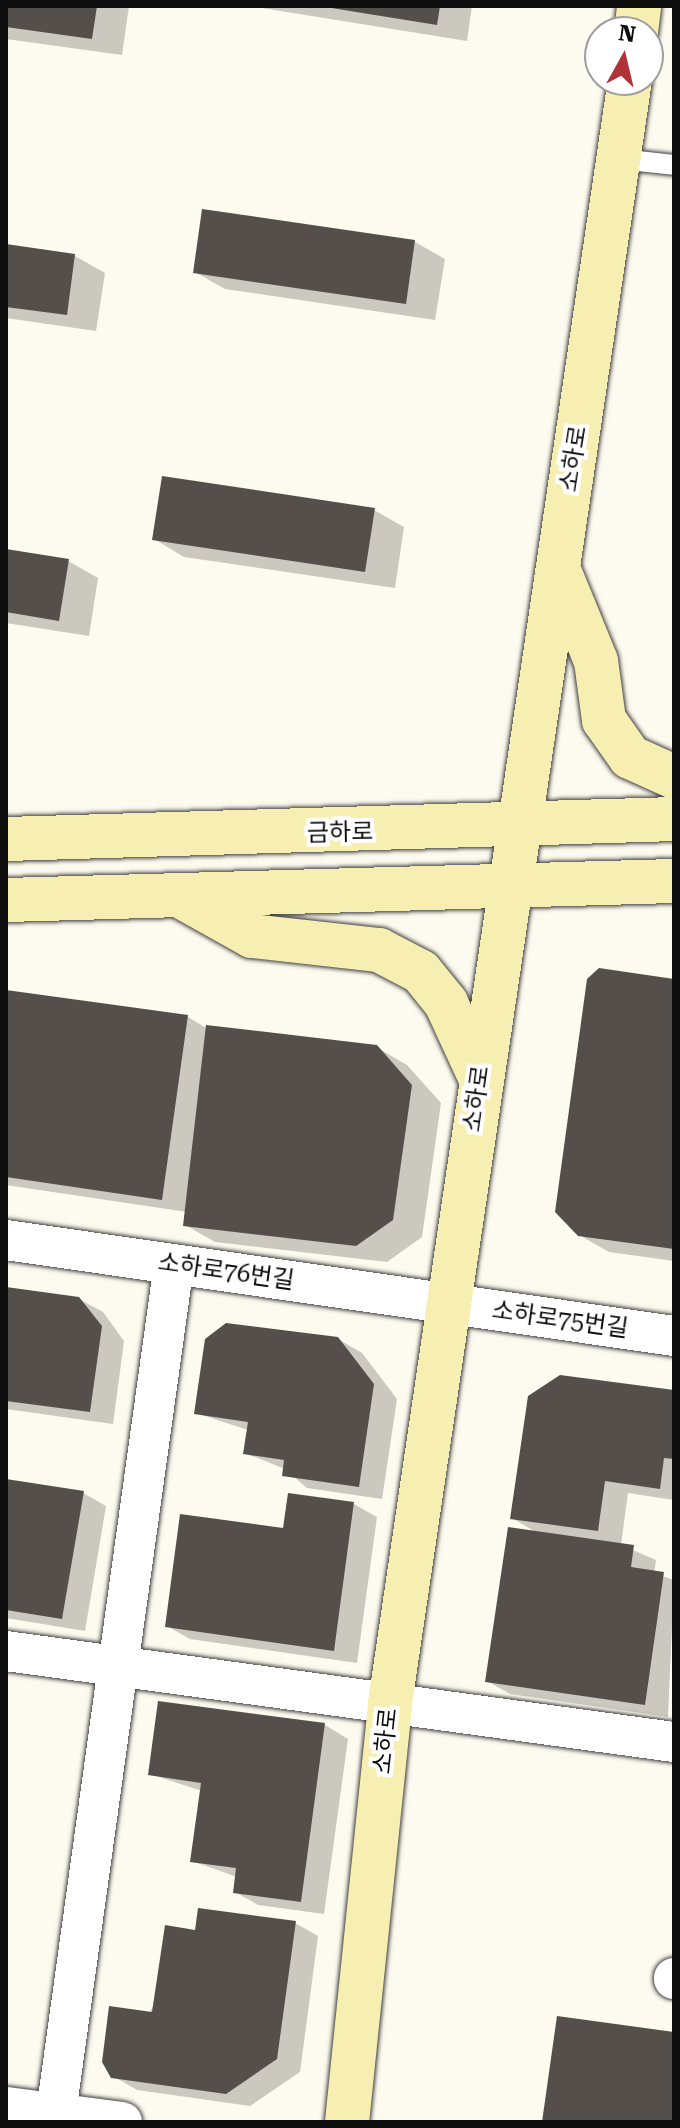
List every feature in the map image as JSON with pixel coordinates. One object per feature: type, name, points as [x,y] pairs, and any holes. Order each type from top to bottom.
[{"type":"street","name":"소하로","points":[[347,2122],[390,1703],[446,1303],[628,96]]},
{"type":"street","points":[[557,567],[596,661],[604,720],[630,757],[674,777]]},
{"type":"street","name":"금하로","points":[[6,839],[517,827],[674,819]]},
{"type":"street","points":[[6,900],[674,881]]},
{"type":"street","points":[[182,896],[252,936],[379,950],[421,972],[446,1003],[480,1077]]},
{"type":"street","name":"소하로76번길","points":[[6,1240],[446,1303]]},
{"type":"street","points":[[56,2113],[174,1264]]},
{"type":"street","name":"소하로75번길","points":[[446,1303],[674,1336]]},
{"type":"street","points":[[6,1651],[674,1742]]},
{"type":"street","points":[[6,2107],[122,2122]]},
{"type":"lane","points":[[620,159],[674,165]]},
{"type":"building","points":[[6,6],[97,6],[92,39],[6,27]]},
{"type":"building","points":[[319,6],[440,6],[437,25]]},
{"type":"building","points":[[202,209],[415,240],[406,304],[193,273]]},
{"type":"building","points":[[6,244],[75,254],[67,315],[6,307]]},
{"type":"building","points":[[162,476],[375,508],[365,572],[152,540]]},
{"type":"building","points":[[6,549],[69,559],[59,621],[6,612]]},
{"type":"building","points":[[599,968],[674,979],[674,1249],[578,1236],[555,1212],[587,979]]},
{"type":"building","points":[[6,990],[188,1015],[162,1200],[6,1177]]},
{"type":"building","points":[[206,1025],[377,1045],[412,1085],[393,1220],[356,1246],[183,1226]]},
{"type":"building","points":[[6,1287],[79,1297],[102,1326],[90,1412],[6,1401]]},
{"type":"building","points":[[226,1323],[338,1337],[374,1384],[359,1487],[282,1476],[284,1460],[243,1454],[248,1422],[194,1414],[205,1339]]},
{"type":"building","points":[[560,1375],[674,1390],[674,1459],[664,1458],[660,1489],[605,1481],[598,1531],[510,1519],[528,1396]]},
{"type":"building","points":[[6,1479],[84,1491],[62,1619],[6,1610]]},
{"type":"building","points":[[288,1493],[354,1502],[334,1651],[165,1627],[180,1514],[283,1528]]},
{"type":"building","points":[[508,1527],[634,1545],[631,1567],[664,1572],[645,1705],[485,1682]]},
{"type":"building","points":[[158,1701],[325,1723],[301,1902],[233,1893],[236,1868],[190,1862],[201,1783],[148,1775]]},
{"type":"building","points":[[198,1908],[296,1921],[277,2059],[226,2094],[111,2078],[102,2062],[109,2006],[152,2012],[165,1925],[195,1930]]},
{"type":"building","points":[[557,2016],[674,2032],[674,2122],[542,2122]]}]
